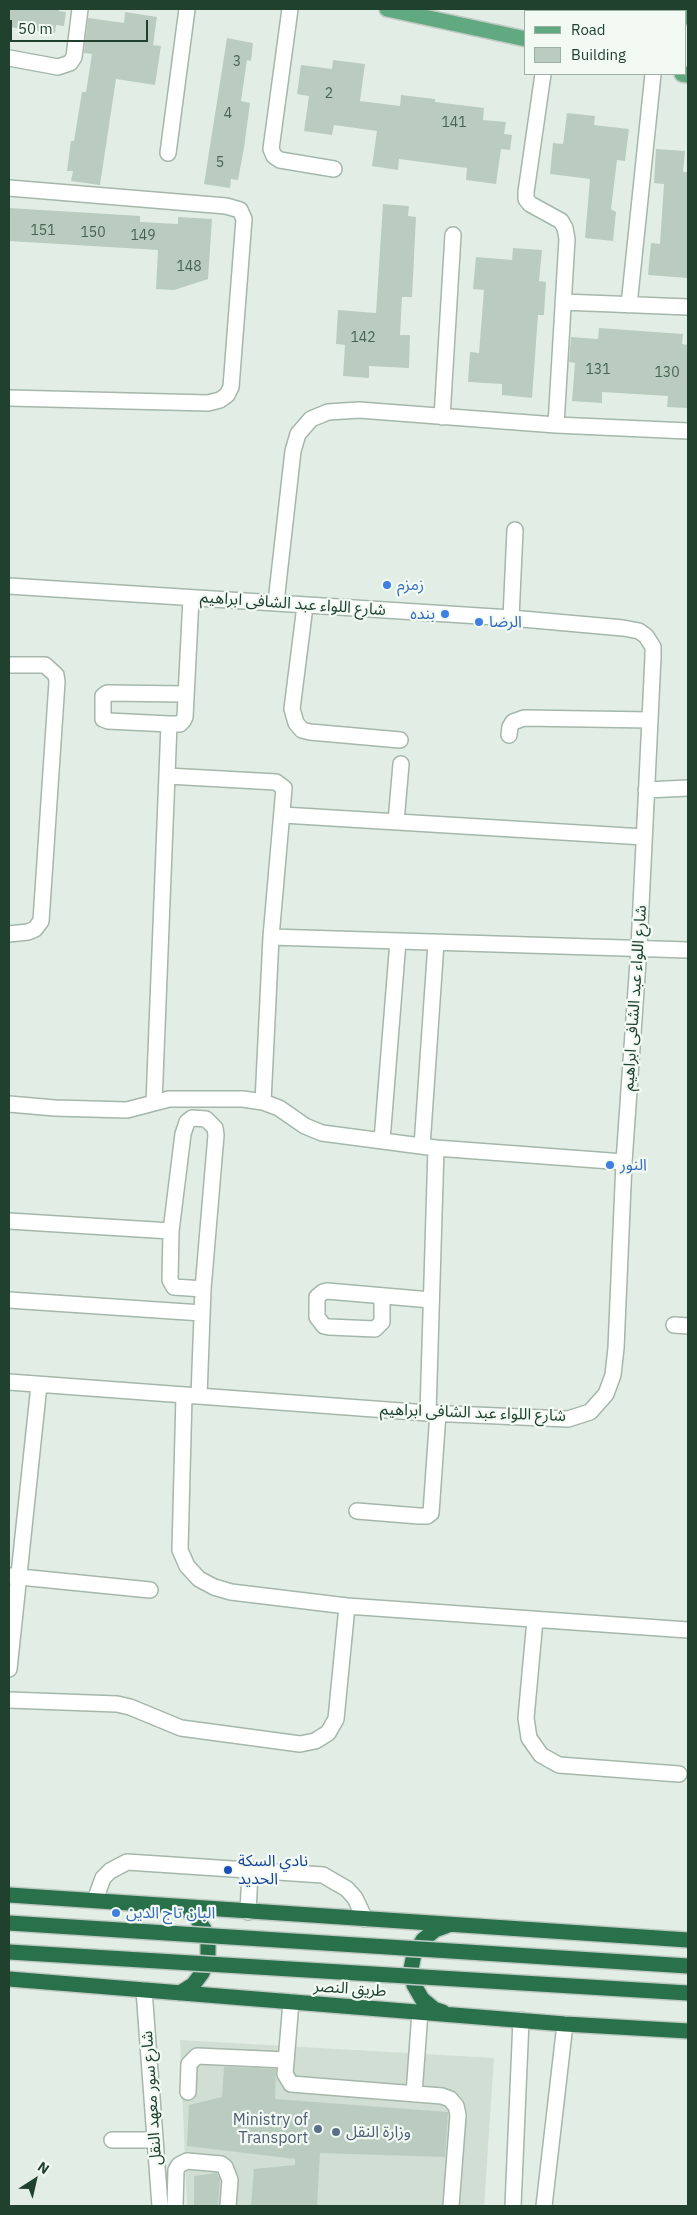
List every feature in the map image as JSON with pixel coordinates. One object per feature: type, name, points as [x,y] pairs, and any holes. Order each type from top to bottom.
[{"type":"highway","points":[[9,1894],[182,1908],[688,1940]]},
{"type":"highway","points":[[180,1993],[193,1985],[202,1973],[208,1959],[208,1943],[204,1929],[195,1916],[182,1908]]},
{"type":"highway","points":[[9,1923],[688,1966]]},
{"type":"highway","points":[[450,1925],[435,1930],[423,1940],[414,1954],[411,1969],[414,1985],[422,1999],[434,2009],[450,2014]]},
{"type":"highway","points":[[9,1952],[688,1993]]},
{"type":"highway","name":"طريق النصر","points":[[9,1979],[565,2024],[688,2031]]},
{"type":"main road","points":[[387,9],[524,39]]},
{"type":"street","points":[[9,58],[58,67],[70,63],[74,57],[80,9]]},
{"type":"street","points":[[168,153],[187,9]]},
{"type":"street","points":[[290,9],[271,149],[274,156],[280,160],[334,169]]},
{"type":"street","points":[[543,75],[526,192],[530,204],[555,217],[565,228],[567,239],[556,425]]},
{"type":"street","points":[[629,305],[653,75]]},
{"type":"street","points":[[9,188],[226,206],[240,210],[244,219],[231,387],[227,395],[220,400],[208,403],[9,398]]},
{"type":"street","points":[[442,417],[453,234]]},
{"type":"street","points":[[563,302],[688,307]]},
{"type":"street","points":[[276,602],[292,451],[298,434],[311,419],[328,412],[359,410],[556,425],[688,431]]},
{"type":"street","points":[[511,618],[515,530]]},
{"type":"street","name":"شارع اللواء عبد الشافى ابراهيم","points":[[9,586],[511,618],[623,628],[639,631],[646,636],[653,647],[640,948],[624,1162],[616,1348],[614,1375],[606,1394],[590,1412],[568,1419],[433,1413],[9,1382]]},
{"type":"street","points":[[185,694],[107,693],[103,696],[103,717],[106,721],[180,724],[184,721],[191,598]]},
{"type":"street","points":[[305,606],[292,709],[296,723],[302,730],[310,732],[400,740]]},
{"type":"street","points":[[9,665],[44,665],[56,675],[57,682],[40,921],[35,929],[28,932],[9,934]]},
{"type":"street","points":[[509,735],[513,722],[524,718],[650,720]]},
{"type":"street","points":[[154,1103],[169,724]]},
{"type":"street","points":[[396,822],[401,764]]},
{"type":"street","points":[[168,776],[279,783],[285,791],[272,937],[263,1102]]},
{"type":"street","points":[[646,790],[688,788]]},
{"type":"street","points":[[283,815],[644,838]]},
{"type":"street","points":[[272,937],[436,944],[688,950]]},
{"type":"street","points":[[382,1140],[398,941]]},
{"type":"street","points":[[357,1511],[419,1516],[427,1516],[431,1513],[433,1413],[429,1147],[436,944]]},
{"type":"street","points":[[9,1104],[128,1110],[154,1103],[186,1098],[243,1099],[263,1102],[289,1114],[313,1130],[330,1134],[429,1147],[624,1162]]},
{"type":"street","points":[[203,1289],[174,1287],[170,1284],[170,1231],[184,1128],[192,1118],[206,1119],[214,1128],[216,1134],[202,1313],[192,1396],[180,1532],[180,1550],[187,1566],[199,1579],[214,1588],[230,1592],[347,1606],[688,1630]]},
{"type":"street","points":[[9,1221],[170,1231]]},
{"type":"street","points":[[382,1296],[431,1300]]},
{"type":"street","points":[[9,1300],[202,1313]]},
{"type":"street","points":[[9,1669],[14,1576],[39,1385]]},
{"type":"street","points":[[14,1576],[150,1590]]},
{"type":"street","points":[[9,1700],[117,1704],[130,1707],[181,1728],[300,1744],[315,1741],[328,1732],[336,1719],[347,1606]]},
{"type":"street","points":[[535,1620],[526,1718],[529,1738],[541,1755],[559,1765],[679,1774]]},
{"type":"street","points":[[95,1900],[103,1878],[110,1871],[127,1862],[250,1872],[323,1875],[332,1878],[347,1889],[355,1898],[365,1919]]},
{"type":"street","points":[[248,1912],[250,1872]]},
{"type":"street","name":"شارع سور معهد النقل","points":[[144,1990],[160,2206]]},
{"type":"street","points":[[291,2002],[285,2074],[291,2084],[297,2086],[442,2096],[450,2099],[456,2106],[458,2115],[451,2206]]},
{"type":"street","points":[[414,2094],[420,2012]]},
{"type":"street","points":[[513,2206],[522,2020]]},
{"type":"street","points":[[544,2206],[565,2024]]},
{"type":"street","points":[[188,2092],[189,2064],[197,2056],[286,2060]]},
{"type":"street","points":[[112,2140],[155,2140]]},
{"type":"street","points":[[175,2206],[176,2170],[179,2165],[187,2161],[221,2164],[224,2167],[230,2180],[228,2206]]},
{"type":"shaded area","name":"وزارة النقل","points":[[180,2040],[494,2058],[484,2206],[187,2206]]},
{"type":"building","points":[[9,9],[59,9],[59,11],[66,12],[64,26],[56,25],[55,33],[9,27]]},
{"type":"building","points":[[125,12],[157,17],[153,45],[161,46],[155,85],[116,79],[100,185],[71,181],[73,171],[67,171],[71,141],[74,141],[82,92],[86,92],[92,54],[84,53],[88,18],[124,23]]},
{"type":"building","points":[[227,38],[253,43],[251,61],[247,60],[241,101],[250,103],[244,148],[238,180],[231,179],[230,188],[204,184]]},
{"type":"building","points":[[333,60],[365,64],[360,101],[400,106],[401,95],[435,99],[435,102],[484,108],[483,120],[506,122],[504,134],[512,135],[510,150],[501,149],[496,184],[466,180],[467,168],[399,159],[398,170],[372,166],[377,131],[334,125],[332,135],[304,131],[309,96],[297,94],[301,65],[332,69]]},
{"type":"building","points":[[567,113],[595,116],[594,125],[629,129],[625,161],[617,160],[611,209],[616,212],[613,241],[585,238],[590,179],[550,174],[553,143],[563,144]]},
{"type":"building","points":[[656,149],[685,151],[683,172],[688,172],[688,278],[648,275],[651,243],[660,244],[664,184],[654,183]]},
{"type":"building","points":[[383,204],[409,206],[408,216],[416,217],[412,297],[402,297],[400,335],[410,335],[409,368],[369,366],[369,378],[343,376],[345,345],[336,344],[338,310],[376,313]]},
{"type":"building","points":[[9,208],[140,216],[140,222],[178,224],[178,217],[212,219],[208,279],[174,290],[156,289],[158,250],[9,241]]},
{"type":"building","points":[[513,248],[542,250],[539,281],[546,282],[544,315],[538,315],[532,398],[502,395],[502,384],[468,382],[470,352],[479,353],[484,290],[473,289],[476,257],[512,260]]},
{"type":"building","points":[[599,328],[683,334],[682,344],[688,345],[688,408],[667,407],[668,396],[602,392],[602,403],[572,401],[575,363],[569,362],[571,337],[598,339]]},
{"type":"building","name":"Ministry of Transport","points":[[224,2067],[276,2069],[275,2099],[448,2112],[445,2157],[320,2153],[317,2206],[251,2206],[254,2169],[295,2165],[295,2159],[187,2146],[189,2105],[222,2097]]},
{"type":"building","name":"Ministry of Transport","points":[[217,2173],[220,2179],[218,2206],[194,2206],[194,2176]]},
{"type":"place","name":"زمزم","points":[[387,585]]},
{"type":"place","name":"بنده","points":[[445,614]]},
{"type":"place","name":"الرضا","points":[[479,622]]},
{"type":"place","name":"النور","points":[[610,1165]]},
{"type":"place","name":"نادي السكة الحديد","points":[[228,1870]]},
{"type":"place","name":"البان تاج الدين","points":[[116,1913]]},
{"type":"place","name":"Ministry of Transport","points":[[318,2129]]},
{"type":"place","name":"وزارة النقل","points":[[336,2132]]}]
